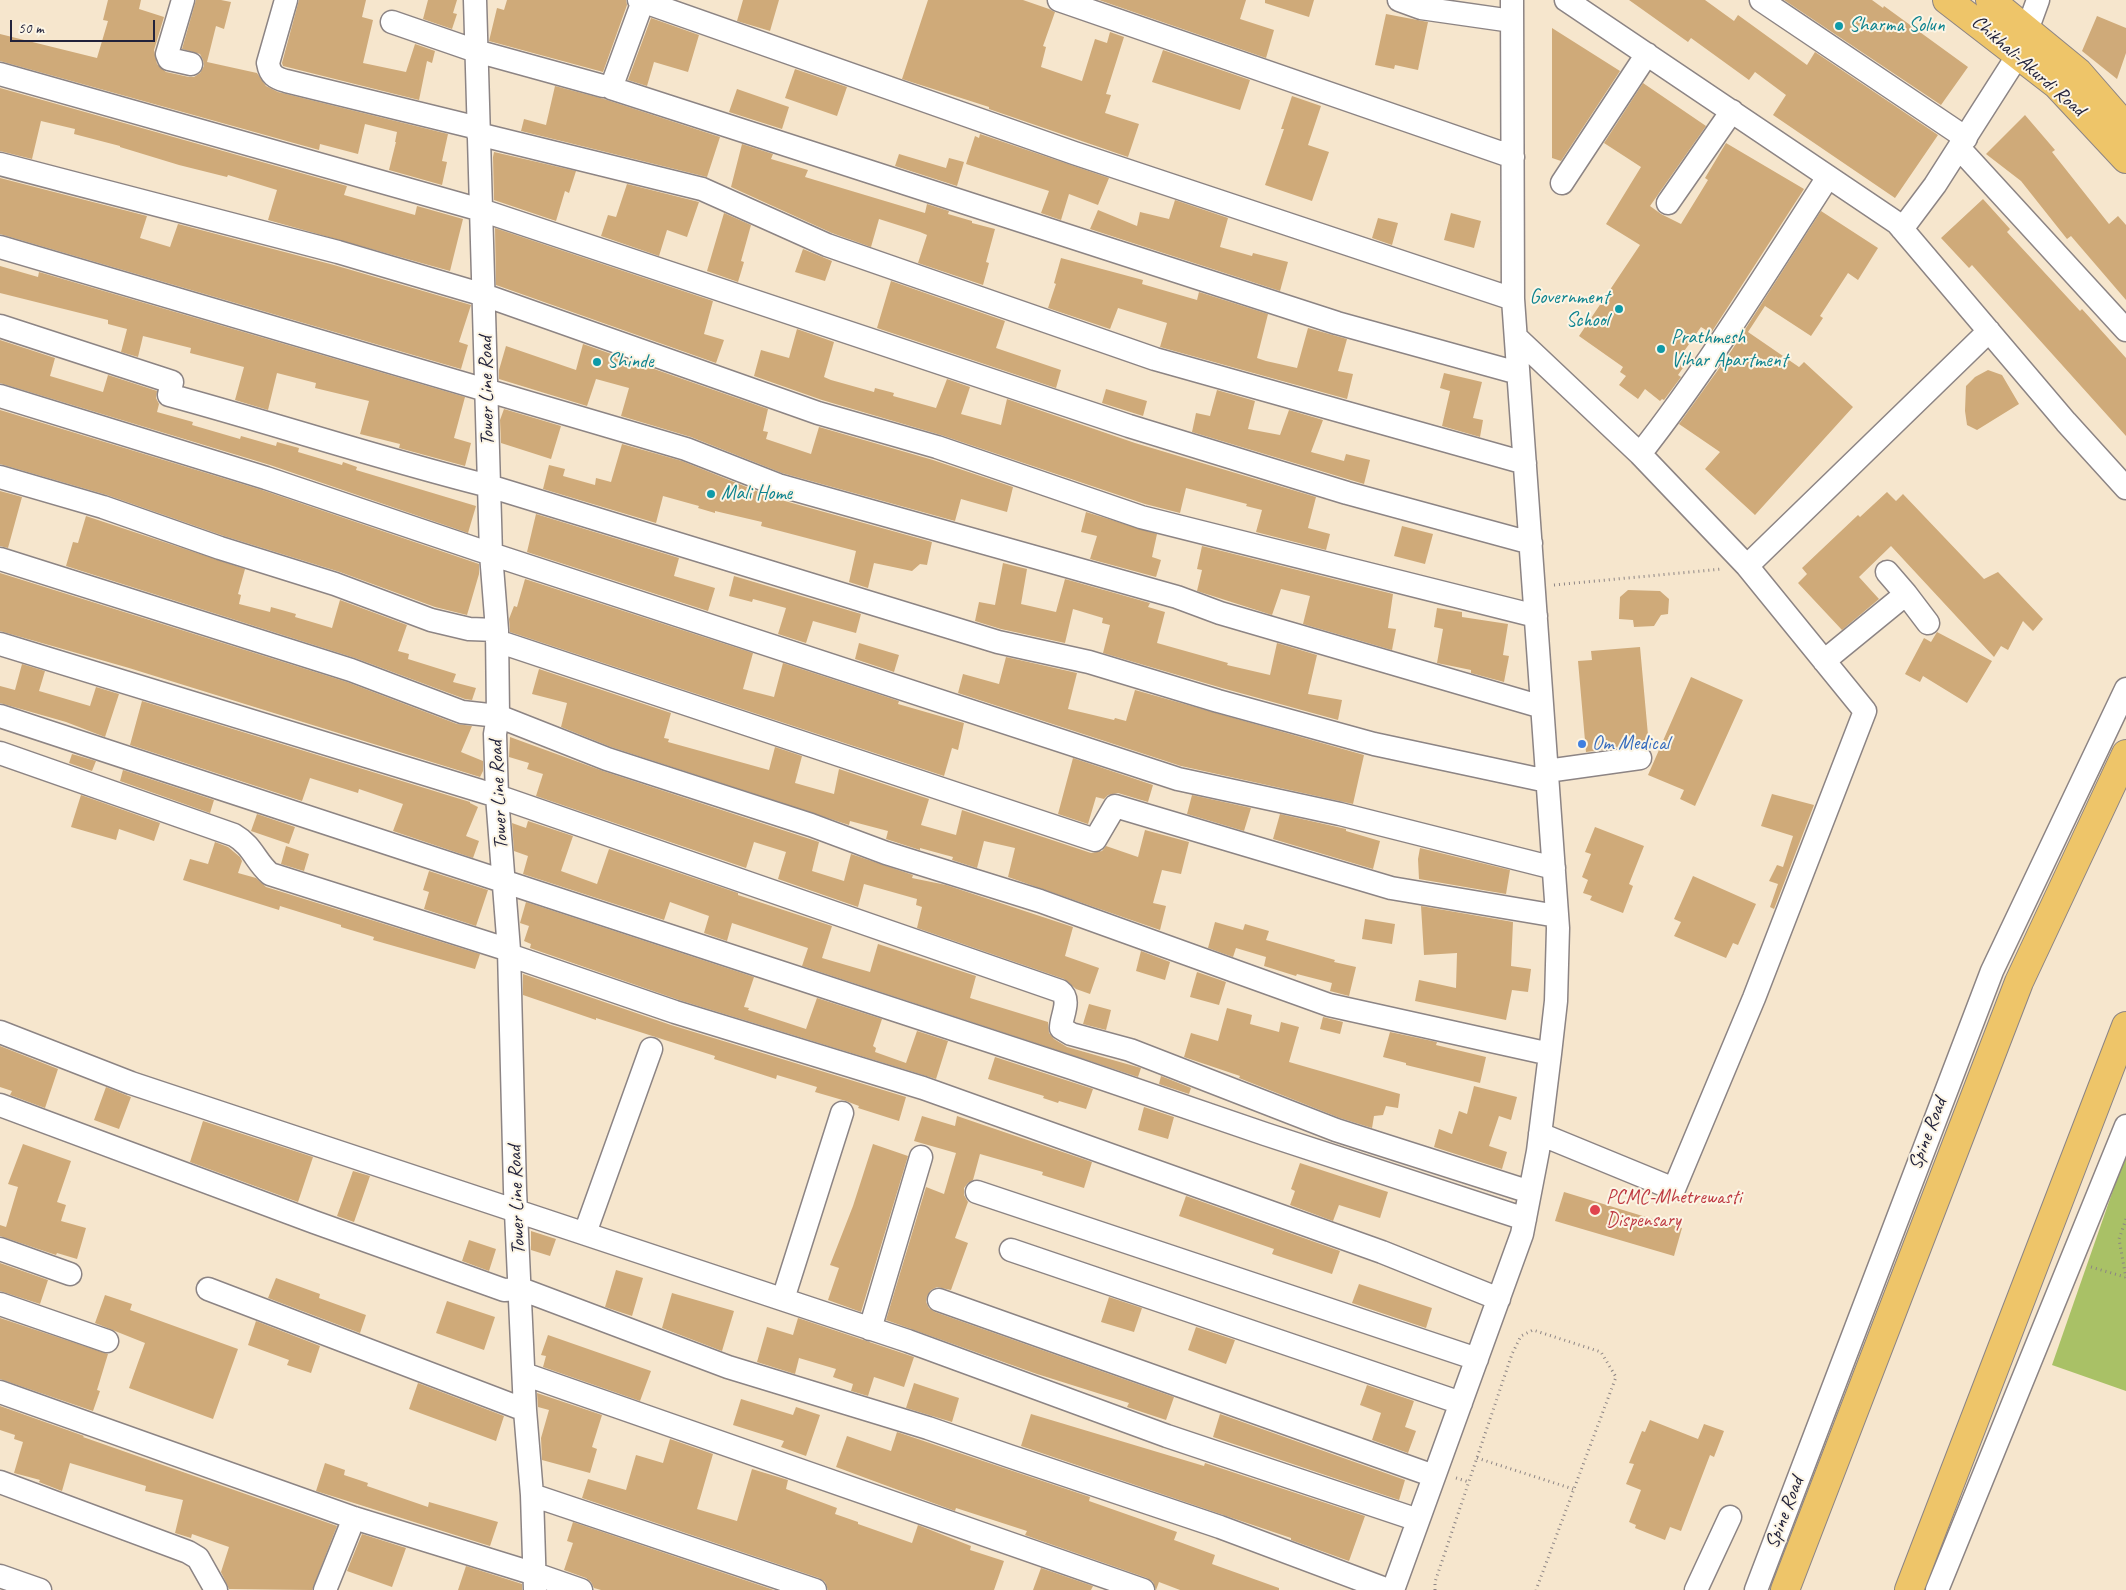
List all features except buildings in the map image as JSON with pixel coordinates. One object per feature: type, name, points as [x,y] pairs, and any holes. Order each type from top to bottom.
[{"type":"main road","name":"Chikhali-Akurdi Road","points":[[1947,0],[2123,134]]},
{"type":"main road","points":[[1990,0],[2078,72],[2123,134]]},
{"type":"main road","name":"Spine Road","points":[[1785,1590],[2018,982],[2126,754]]},
{"type":"main road","points":[[1909,1590],[2126,1026]]},
{"type":"street","points":[[183,0],[168,58],[191,64]]},
{"type":"street","points":[[286,0],[268,63],[272,76],[702,189],[827,245],[1155,359],[1525,463]]},
{"type":"street","name":"Tower Line Road","points":[[475,0],[491,554],[497,635],[497,796],[509,953],[520,1289],[535,1582]]},
{"type":"street","points":[[1058,0],[1512,157]]},
{"type":"street","points":[[1393,1590],[1522,1234],[1540,1134],[1556,1001],[1557,916],[1513,298],[1512,10],[1421,8],[1399,0]]},
{"type":"street","points":[[1566,0],[1897,223],[2066,422],[2126,488]]},
{"type":"street","points":[[1761,0],[1962,143],[2126,330]]},
{"type":"street","points":[[1902,229],[1935,186],[2018,55],[2038,0]]},
{"type":"street","points":[[1513,298],[1074,153],[641,1],[611,88],[1337,323],[1518,373]]},
{"type":"street","points":[[392,22],[476,51],[603,86]]},
{"type":"street","points":[[1562,183],[1646,54]]},
{"type":"street","points":[[0,74],[481,210],[1129,426],[1347,493],[1531,543]]},
{"type":"street","points":[[1668,203],[1732,111]]},
{"type":"street","points":[[0,164],[338,252],[484,295],[818,413],[937,447],[1140,518],[1536,616]]},
{"type":"street","points":[[1640,454],[1708,362],[1828,177]]},
{"type":"street","points":[[0,247],[686,449],[778,485],[1177,597],[1220,614],[1542,708]]},
{"type":"street","points":[[0,326],[172,382],[169,395],[275,424],[433,472],[489,486],[998,642],[1089,662],[1218,701],[1374,744],[1547,776],[1640,758]]},
{"type":"street","points":[[1748,566],[1990,331]]},
{"type":"street","points":[[1516,337],[1640,454],[1748,566],[1865,711],[1754,998],[1674,1189],[1540,1134]]},
{"type":"street","points":[[0,396],[266,478],[491,554],[1178,779],[1340,814],[1554,868]]},
{"type":"street","points":[[0,477],[103,507],[220,548],[335,584],[431,620],[497,635],[1096,840],[1116,806],[1391,888],[1557,916]]},
{"type":"street","points":[[0,559],[351,670],[462,712],[498,716],[607,759],[811,825],[886,853],[1040,901],[1329,1005],[1550,1054]]},
{"type":"street","points":[[1887,572],[1928,622]]},
{"type":"street","points":[[1824,661],[1906,594]]},
{"type":"street","points":[[0,644],[497,796],[1060,991],[1067,1000],[1061,1028],[1071,1034],[1130,1050],[1336,1130],[1530,1192]]},
{"type":"street","name":"Spine Road","points":[[1756,1590],[1992,970],[2126,689]]},
{"type":"street","points":[[0,716],[1072,1068],[1265,1134],[1525,1219]]},
{"type":"street","points":[[0,752],[234,835],[246,841],[262,867],[270,874],[509,953],[675,1012],[923,1088],[1382,1252],[1498,1299]]},
{"type":"street","points":[[0,1032],[131,1082],[870,1328],[1167,1436],[1418,1520]]},
{"type":"street","points":[[584,1232],[651,1049]]},
{"type":"street","points":[[0,1104],[314,1222],[504,1290],[520,1289],[728,1367],[973,1444],[1220,1527],[1388,1590]]},
{"type":"street","points":[[783,1299],[842,1114]]},
{"type":"street","points":[[1937,1590],[2126,1126]]},
{"type":"street","points":[[870,1328],[920,1157]]},
{"type":"street","points":[[977,1192],[1477,1359]]},
{"type":"street","points":[[0,1249],[70,1274]]},
{"type":"street","points":[[1011,1250],[1461,1403]]},
{"type":"street","points":[[208,1289],[526,1410]]},
{"type":"street","points":[[939,1300],[1434,1476]]},
{"type":"street","points":[[0,1304],[107,1341]]},
{"type":"street","points":[[524,1374],[1143,1590]]},
{"type":"street","points":[[0,1392],[535,1582],[581,1590]]},
{"type":"street","points":[[0,1482],[188,1552],[198,1558],[216,1590]]},
{"type":"street","points":[[532,1495],[815,1590]]},
{"type":"street","points":[[1696,1590],[1730,1517]]},
{"type":"street","points":[[325,1590],[354,1518]]},
{"type":"street","points":[[0,1576],[40,1590]]},
{"type":"path","points":[[1534,587],[1748,566]]},
{"type":"path","points":[[2071,1262],[2126,1278],[2120,1239],[2126,1219]]},
{"type":"path","points":[[1435,1590],[1435,1582],[1512,1354],[1521,1336],[1533,1330],[1601,1352],[1616,1377],[1536,1590]]},
{"type":"path","points":[[1477,1458],[1574,1489]]},
{"type":"green space","points":[[2126,1153],[2126,1391],[2052,1365]]},
{"type":"place","name":"Sharma Solun","points":[[1839,26]]},
{"type":"place","name":"Government School","points":[[1619,309]]},
{"type":"place","name":"Prathmesh Vihar Apartment","points":[[1661,349]]},
{"type":"place","name":"Shinde","points":[[597,362]]},
{"type":"place","name":"Mali Home","points":[[711,494]]},
{"type":"place","name":"Om Medical","points":[[1582,744]]},
{"type":"place","name":"PCMC-Mhetrewasti Dispensary","points":[[1595,1210]]}]
